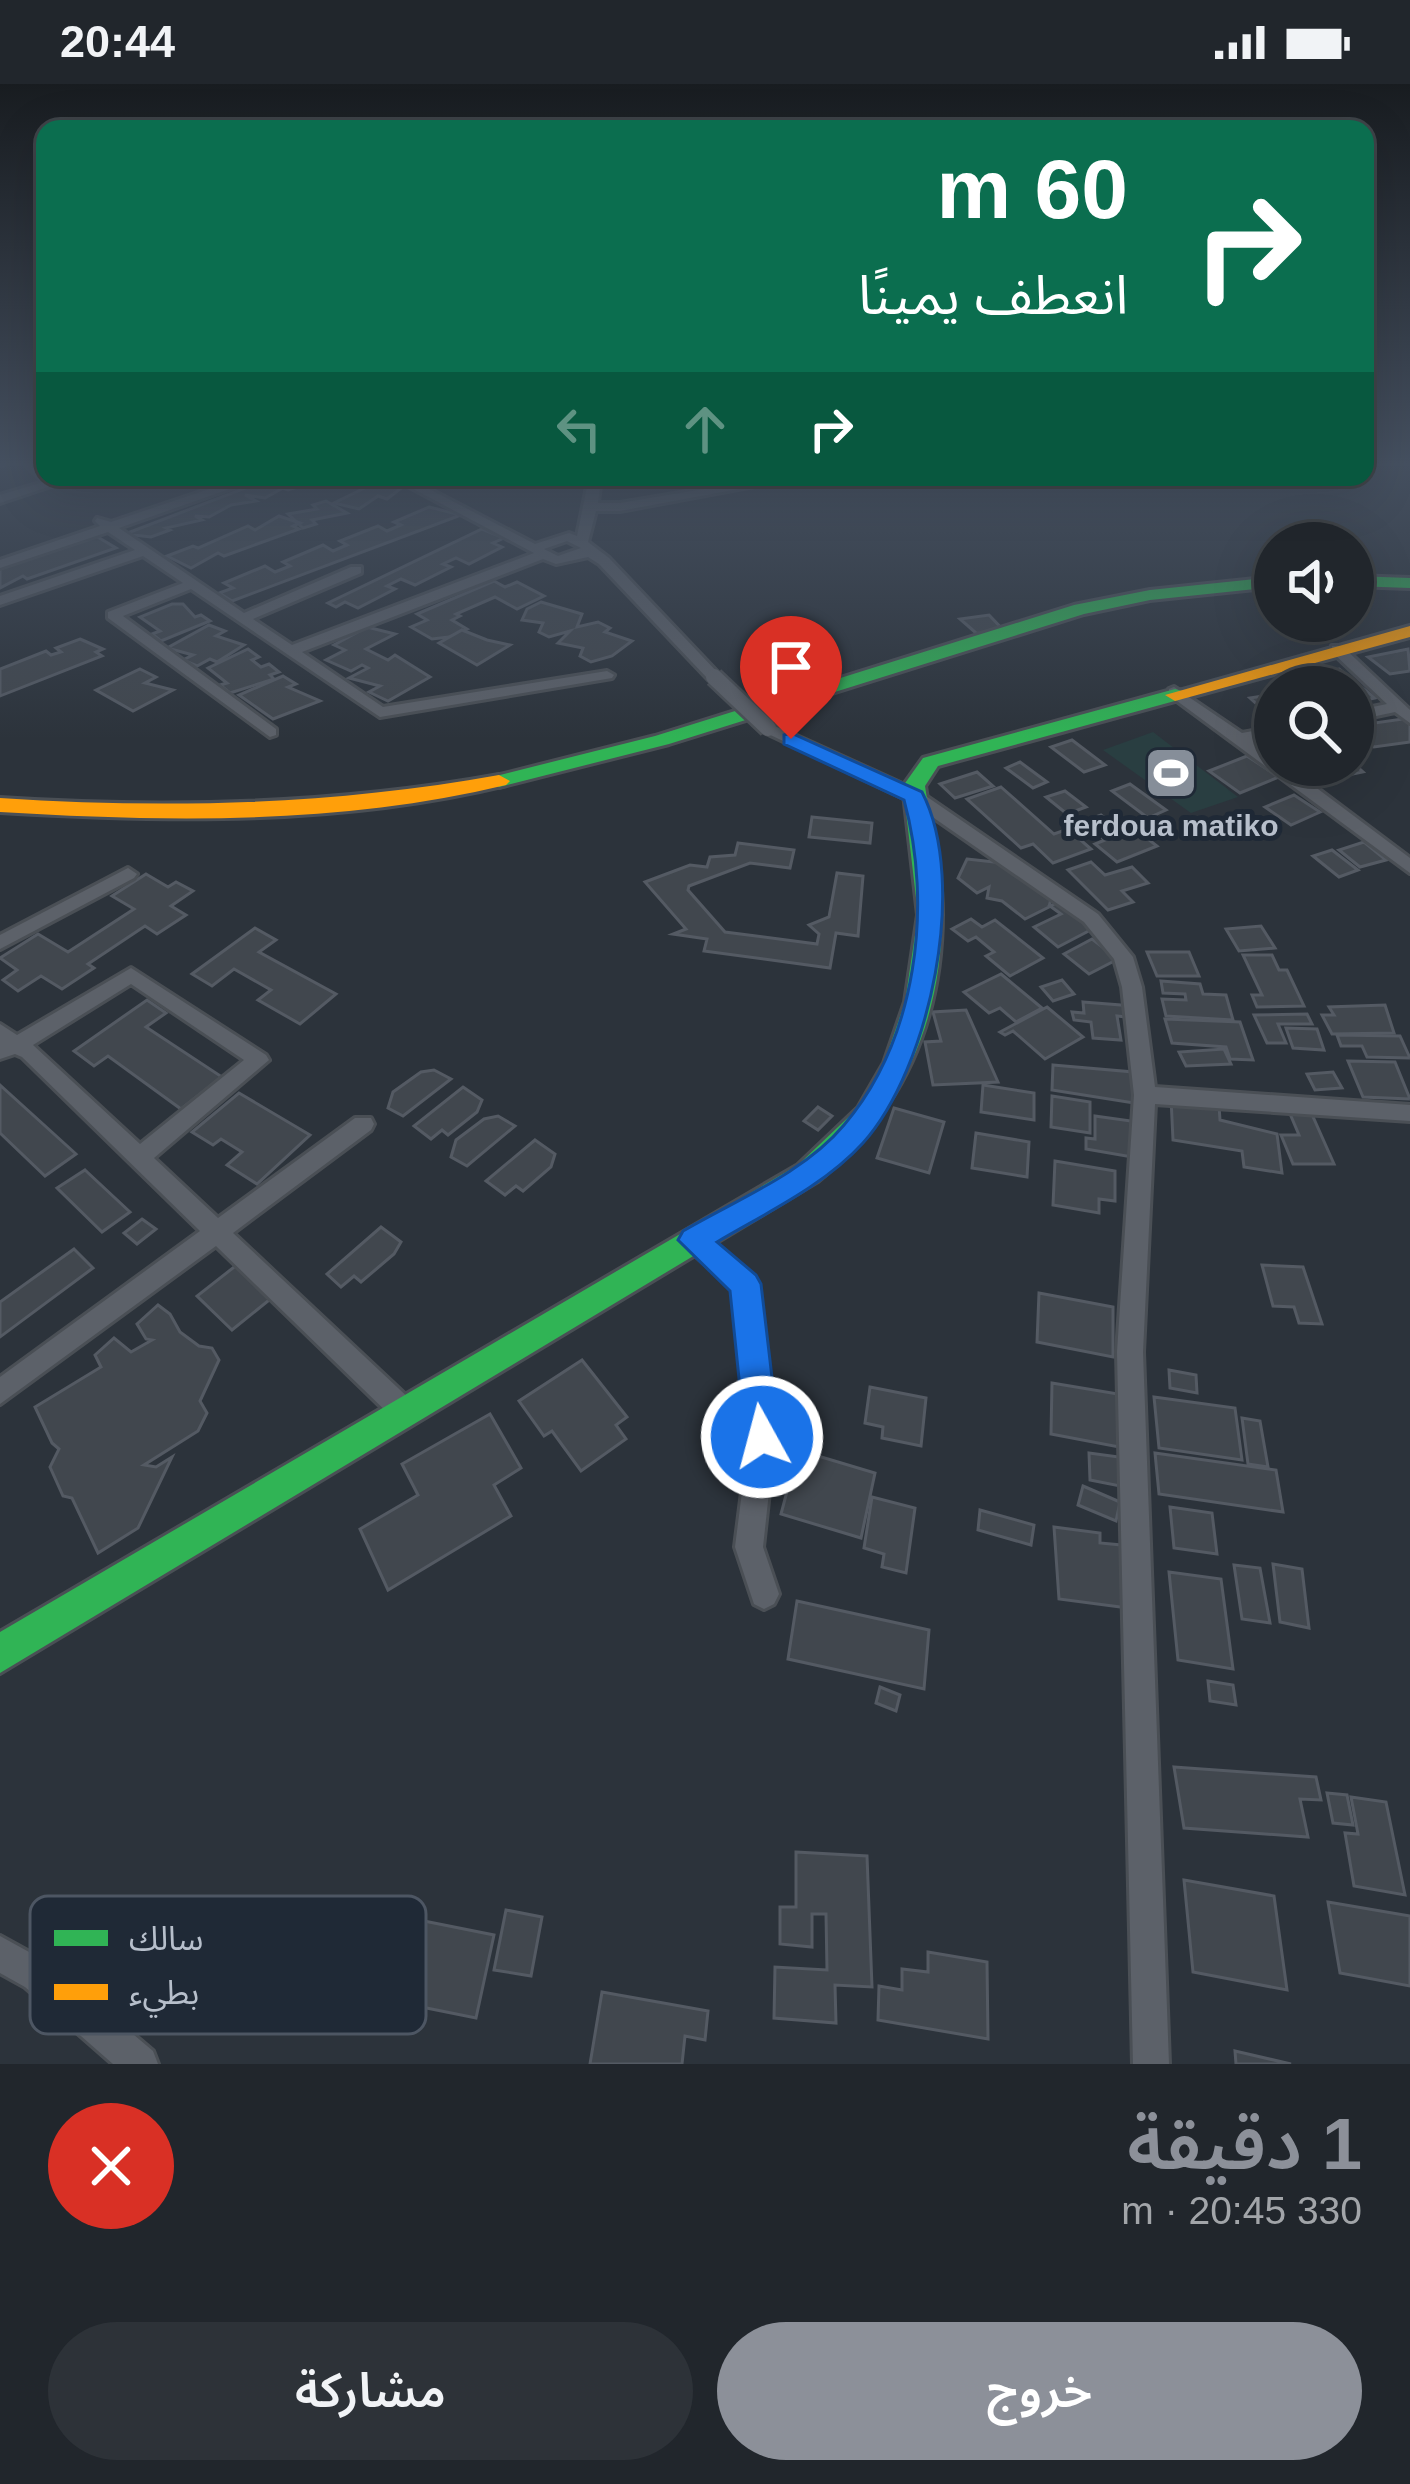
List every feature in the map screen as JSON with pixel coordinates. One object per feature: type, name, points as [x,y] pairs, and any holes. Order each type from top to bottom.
[{"type":"main road","points":[[1374,575],[1410,573]]},
{"type":"main road","points":[[0,784],[200,794],[409,777],[636,728],[1065,601],[1145,585],[1254,574]]},
{"type":"main road","points":[[1374,579],[1410,583]]},
{"type":"main road","points":[[0,805],[100,813],[218,813],[407,797],[531,773],[619,749],[1080,609],[1169,592],[1254,584]]},
{"type":"main road","points":[[0,1654],[808,1173],[853,1136],[881,1095],[913,1020],[926,968],[930,911],[923,828],[914,796],[917,779],[930,762],[1410,631]]},
{"type":"street","points":[[0,601],[134,554]]},
{"type":"street","points":[[149,554],[380,712],[607,675]]},
{"type":"street","points":[[291,651],[545,555],[571,559],[575,554]]},
{"type":"street","points":[[594,554],[768,728],[914,796],[1091,918],[1123,957],[1132,987],[1145,1095],[1130,1352],[1151,2064]]},
{"type":"street","points":[[545,555],[607,570],[624,583]]},
{"type":"street","points":[[243,618],[356,570]]},
{"type":"street","points":[[192,584],[113,615],[270,732]]},
{"type":"street","points":[[1337,649],[1403,713]]},
{"type":"street","points":[[1174,692],[1254,748]]},
{"type":"street","points":[[1242,738],[1254,736]]},
{"type":"street","points":[[1303,786],[1410,867]]},
{"type":"street","points":[[0,944],[128,874]]},
{"type":"street","points":[[5,1043],[130,975],[259,1060],[139,1157]]},
{"type":"street","points":[[5,1043],[29,1052],[405,1412]]},
{"type":"street","points":[[1145,1095],[1410,1113]]},
{"type":"street","points":[[0,1392],[363,1124]]},
{"type":"street","points":[[694,1240],[745,1284],[762,1437],[749,1547],[764,1594]]},
{"type":"street","points":[[0,1953],[30,1971]]},
{"type":"street","points":[[105,2034],[140,2064]]},
{"type":"green space","name":"ferdoua matiko","points":[[1153,732],[1238,797],[1191,813],[1103,750]]},
{"type":"building","points":[[41,554],[98,554],[27,579],[23,576],[0,588],[0,568]]},
{"type":"building","points":[[171,554],[215,554],[191,568],[167,556]]},
{"type":"building","points":[[301,554],[356,554],[232,601],[219,593],[233,588],[224,583],[265,566],[275,572],[290,566],[283,562]]},
{"type":"building","points":[[429,554],[488,554],[469,564],[456,558],[443,564],[451,567],[415,585],[401,579],[387,586],[395,589],[358,608],[345,602],[336,607],[328,603]]},
{"type":"building","points":[[494,581],[505,587],[517,582],[544,596],[517,609],[495,597],[456,614],[460,616],[452,620],[467,629],[449,637],[432,639],[411,627],[427,620],[417,614]]},
{"type":"building","points":[[541,602],[582,614],[577,627],[598,622],[610,628],[605,632],[632,641],[612,656],[591,662],[580,656],[583,648],[558,643],[570,631],[549,637],[539,632],[543,623],[522,620],[527,609]]},
{"type":"building","points":[[183,604],[195,617],[210,621],[161,641],[152,634],[160,631],[140,617]]},
{"type":"building","points":[[989,615],[1009,636],[976,633],[960,619]]},
{"type":"building","points":[[209,625],[225,631],[216,636],[244,645],[217,662],[210,659],[197,666],[183,660],[193,655],[167,648]]},
{"type":"building","points":[[367,627],[395,634],[366,649],[388,660],[395,655],[430,677],[388,701],[369,692],[380,686],[349,678],[368,668],[362,665],[351,671],[326,660],[345,650],[334,645]]},
{"type":"building","points":[[462,630],[510,645],[477,665],[439,643]]},
{"type":"building","points":[[80,639],[103,649],[96,652],[102,656],[0,696],[0,669],[46,651],[51,655],[61,652],[56,648]]},
{"type":"building","points":[[248,649],[259,657],[252,660],[261,667],[269,664],[279,672],[270,675],[274,679],[230,693],[220,685],[227,683],[208,668]]},
{"type":"building","points":[[1408,649],[1410,671],[1390,674],[1368,657]]},
{"type":"building","points":[[140,669],[156,677],[145,683],[173,690],[133,711],[96,690]]},
{"type":"building","points":[[283,676],[296,684],[288,687],[320,701],[273,719],[239,695]]},
{"type":"building","points":[[1410,718],[1410,742],[1374,747],[1374,723]]},
{"type":"building","points":[[1072,740],[1105,765],[1084,772],[1051,747]]},
{"type":"building","points":[[1247,756],[1254,761],[1257,786],[1240,793],[1209,771]]},
{"type":"building","points":[[1020,762],[1047,782],[1033,788],[1006,768]]},
{"type":"building","points":[[977,772],[993,786],[955,798],[940,784]]},
{"type":"building","points":[[1130,784],[1166,810],[1148,818],[1112,791]]},
{"type":"building","points":[[1001,787],[1054,834],[1068,829],[1091,849],[1053,863],[1033,844],[1021,848],[967,799]]},
{"type":"building","points":[[1065,791],[1086,807],[1067,814],[1046,797]]},
{"type":"building","points":[[1294,795],[1320,812],[1291,825],[1265,807]]},
{"type":"building","points":[[1101,815],[1123,833],[1134,828],[1157,846],[1117,862],[1095,844],[1105,840],[1082,822]]},
{"type":"building","points":[[812,817],[872,823],[870,843],[809,837]]},
{"type":"building","points":[[1364,842],[1386,860],[1360,867],[1339,850]]},
{"type":"building","points":[[738,843],[794,850],[790,868],[750,863],[689,886],[725,932],[817,944],[819,934],[809,925],[829,917],[837,873],[863,876],[858,936],[836,933],[830,968],[704,951],[707,939],[673,934],[686,929],[645,882],[690,865],[707,867],[710,857],[735,855]]},
{"type":"building","points":[[1332,850],[1358,870],[1339,877],[1313,856]]},
{"type":"building","points":[[967,859],[1003,863],[1052,894],[1049,907],[1025,919],[1002,901],[987,898],[989,887],[977,893],[958,878]]},
{"type":"building","points":[[1091,862],[1105,875],[1132,867],[1148,883],[1122,891],[1133,902],[1108,910],[1068,870]]},
{"type":"building","points":[[146,874],[168,887],[176,882],[193,891],[171,906],[186,915],[157,934],[145,926],[88,964],[94,968],[62,989],[41,976],[18,991],[3,980],[17,970],[0,958],[38,934],[68,952],[134,909],[112,896]]},
{"type":"building","points":[[1066,899],[1100,925],[1058,947],[1034,927],[1061,914],[1050,906]]},
{"type":"building","points":[[971,919],[982,927],[995,920],[1043,958],[1010,976],[986,956],[994,952],[976,937],[968,941],[952,929]]},
{"type":"building","points":[[1261,926],[1275,948],[1239,951],[1226,929]]},
{"type":"building","points":[[255,928],[276,940],[259,952],[336,994],[300,1024],[258,1000],[271,990],[234,969],[212,986],[192,974]]},
{"type":"building","points":[[1092,939],[1118,959],[1089,974],[1064,954]]},
{"type":"building","points":[[1147,952],[1189,952],[1199,976],[1157,976]]},
{"type":"building","points":[[1243,955],[1272,955],[1279,970],[1287,970],[1304,1006],[1257,1007],[1252,995],[1262,995]]},
{"type":"building","points":[[1001,974],[1042,1008],[1016,1022],[1000,1008],[989,1013],[964,992]]},
{"type":"building","points":[[1062,980],[1074,994],[1053,1001],[1041,987]]},
{"type":"building","points":[[1161,981],[1200,984],[1203,994],[1226,995],[1233,1020],[1166,1016],[1162,999],[1186,1000],[1185,994],[1163,993]]},
{"type":"building","points":[[147,1000],[166,1013],[146,1027],[222,1077],[181,1109],[108,1056],[94,1066],[74,1051]]},
{"type":"building","points":[[1083,1002],[1133,1006],[1135,1018],[1117,1016],[1121,1040],[1093,1038],[1091,1022],[1074,1020],[1072,1012],[1084,1013]]},
{"type":"building","points":[[1385,1005],[1394,1033],[1332,1034],[1322,1015],[1334,1015],[1329,1007]]},
{"type":"building","points":[[1047,1007],[1083,1037],[1045,1059],[1013,1031],[1000,1032]]},
{"type":"building","points":[[966,1010],[998,1082],[933,1085],[925,1042],[941,1041],[933,1012]]},
{"type":"building","points":[[1307,1014],[1312,1024],[1278,1024],[1286,1043],[1267,1043],[1254,1015]]},
{"type":"building","points":[[1165,1019],[1240,1022],[1253,1060],[1230,1059],[1226,1047],[1172,1043]]},
{"type":"building","points":[[1286,1028],[1317,1029],[1324,1050],[1293,1048]]},
{"type":"building","points":[[1337,1035],[1400,1036],[1410,1058],[1367,1057],[1362,1046],[1341,1046]]},
{"type":"building","points":[[1224,1049],[1231,1064],[1186,1066],[1179,1052]]},
{"type":"building","points":[[1348,1061],[1395,1062],[1410,1099],[1363,1097]]},
{"type":"building","points":[[1053,1065],[1133,1072],[1134,1103],[1052,1090]]},
{"type":"building","points":[[434,1070],[451,1079],[403,1116],[388,1108],[393,1092],[421,1072]]},
{"type":"building","points":[[1333,1072],[1342,1088],[1315,1090],[1307,1074]]},
{"type":"building","points":[[0,1085],[76,1154],[45,1176],[0,1133]]},
{"type":"building","points":[[983,1085],[1034,1093],[1034,1120],[981,1112]]},
{"type":"building","points":[[463,1087],[482,1100],[477,1112],[448,1135],[442,1130],[431,1139],[414,1126]]},
{"type":"building","points":[[239,1093],[310,1135],[257,1184],[227,1165],[242,1152],[221,1139],[213,1145],[192,1132]]},
{"type":"building","points":[[1052,1096],[1090,1102],[1090,1133],[1051,1127]]},
{"type":"building","points":[[1171,1098],[1219,1105],[1220,1120],[1277,1134],[1282,1173],[1244,1167],[1242,1151],[1173,1140]]},
{"type":"building","points":[[818,1107],[832,1116],[818,1130],[804,1121]]},
{"type":"building","points":[[894,1108],[944,1122],[929,1173],[877,1158]]},
{"type":"building","points":[[1288,1109],[1310,1110],[1334,1164],[1293,1164],[1281,1135],[1299,1135]]},
{"type":"building","points":[[498,1116],[515,1126],[467,1166],[451,1157],[456,1140],[484,1119]]},
{"type":"building","points":[[1095,1116],[1131,1121],[1132,1157],[1086,1149],[1086,1138],[1095,1139]]},
{"type":"building","points":[[976,1133],[1029,1142],[1027,1177],[972,1168]]},
{"type":"building","points":[[535,1140],[555,1154],[551,1167],[523,1191],[516,1186],[505,1195],[486,1181]]},
{"type":"building","points":[[1055,1161],[1115,1171],[1115,1201],[1099,1199],[1099,1213],[1053,1205]]},
{"type":"building","points":[[85,1170],[130,1212],[102,1232],[57,1188]]},
{"type":"building","points":[[142,1219],[156,1229],[137,1244],[124,1233]]},
{"type":"building","points":[[381,1227],[401,1242],[394,1254],[361,1282],[354,1276],[341,1287],[327,1274]]},
{"type":"building","points":[[74,1249],[93,1268],[0,1337],[0,1302]]},
{"type":"building","points":[[238,1264],[273,1297],[232,1330],[197,1296]]},
{"type":"building","points":[[1262,1265],[1303,1267],[1322,1324],[1299,1323],[1294,1307],[1273,1306]]},
{"type":"building","points":[[1039,1293],[1113,1307],[1113,1357],[1037,1342]]},
{"type":"building","points":[[158,1305],[170,1314],[180,1332],[199,1346],[212,1348],[219,1360],[200,1401],[207,1413],[198,1431],[144,1465],[156,1467],[172,1457],[138,1528],[98,1553],[72,1498],[63,1496],[50,1467],[59,1449],[35,1407],[101,1367],[95,1355],[114,1338],[131,1352],[152,1340],[146,1339],[137,1324]]},
{"type":"building","points":[[582,1360],[627,1417],[616,1425],[626,1439],[581,1471],[552,1431],[544,1436],[519,1401]]},
{"type":"building","points":[[1169,1370],[1196,1375],[1197,1393],[1170,1388]]},
{"type":"building","points":[[1052,1383],[1118,1394],[1119,1447],[1051,1434]]},
{"type":"building","points":[[870,1387],[926,1398],[921,1446],[882,1438],[883,1427],[865,1423]]},
{"type":"building","points":[[1154,1397],[1235,1408],[1242,1460],[1159,1448]]},
{"type":"building","points":[[490,1414],[521,1468],[494,1485],[511,1516],[388,1590],[360,1529],[418,1495],[402,1464]]},
{"type":"building","points":[[1242,1418],[1260,1421],[1268,1467],[1248,1464]]},
{"type":"building","points":[[798,1450],[875,1473],[861,1538],[781,1514]]},
{"type":"building","points":[[1089,1453],[1119,1457],[1120,1486],[1090,1480]]},
{"type":"building","points":[[1155,1453],[1276,1470],[1283,1512],[1159,1494]]},
{"type":"building","points":[[1083,1486],[1120,1502],[1116,1521],[1078,1505]]},
{"type":"building","points":[[872,1497],[915,1508],[906,1573],[882,1567],[884,1554],[864,1548]]},
{"type":"building","points":[[1170,1507],[1212,1513],[1217,1554],[1174,1548]]},
{"type":"building","points":[[980,1510],[1034,1525],[1031,1545],[978,1530]]},
{"type":"building","points":[[1054,1527],[1100,1533],[1100,1543],[1121,1545],[1128,1608],[1059,1599]]},
{"type":"building","points":[[1273,1564],[1302,1569],[1309,1628],[1280,1622]]},
{"type":"building","points":[[1234,1565],[1260,1568],[1270,1623],[1242,1619]]},
{"type":"building","points":[[1169,1572],[1221,1579],[1233,1669],[1178,1660]]},
{"type":"building","points":[[797,1601],[929,1630],[924,1689],[788,1659]]},
{"type":"building","points":[[1208,1681],[1233,1685],[1236,1705],[1210,1701]]},
{"type":"building","points":[[880,1687],[900,1695],[896,1711],[876,1703]]},
{"type":"building","points":[[1174,1767],[1316,1777],[1321,1800],[1300,1799],[1308,1837],[1184,1828]]},
{"type":"building","points":[[1327,1793],[1347,1795],[1353,1825],[1333,1823]]},
{"type":"building","points":[[1351,1797],[1386,1802],[1405,1895],[1354,1886],[1345,1833],[1358,1834]]},
{"type":"building","points":[[796,1852],[867,1856],[872,1987],[835,1985],[836,2023],[774,2018],[775,1967],[827,1970],[826,1914],[812,1914],[812,1947],[780,1944],[780,1907],[796,1907]]},
{"type":"building","points":[[1184,1880],[1274,1896],[1287,1990],[1193,1972]]},
{"type":"building","points":[[1328,1902],[1410,1916],[1410,1986],[1340,1973]]},
{"type":"building","points":[[506,1910],[542,1917],[531,1976],[494,1970]]},
{"type":"building","points":[[426,1921],[494,1935],[476,2018],[426,2008]]},
{"type":"building","points":[[928,1952],[987,1962],[988,2039],[878,2020],[879,1986],[902,1990],[902,1969],[928,1972]]},
{"type":"building","points":[[602,1992],[708,2011],[705,2040],[685,2036],[682,2064],[590,2064]]},
{"type":"building","points":[[1235,2051],[1291,2064],[1236,2064]]},
{"type":"traffic: fast","points":[[1374,582],[1410,583]]},
{"type":"traffic: fast","points":[[499,781],[662,740],[1080,609],[1150,595],[1254,584]]},
{"type":"traffic: fast","points":[[0,1654],[808,1173],[868,1116],[909,1033],[925,972],[930,915],[914,786],[930,762],[1175,695]]},
{"type":"traffic: slow","points":[[1175,695],[1410,631]]},
{"type":"traffic: slow","points":[[0,805],[250,811],[375,801],[499,781]]},
{"type":"place","name":"ferdoua matiko","points":[[1171,773]]},
{"type":"route","points":[[762,1437],[745,1284],[694,1240],[808,1173],[853,1136],[881,1095],[913,1020],[926,968],[930,911],[923,828],[914,796],[791,739]]}]
